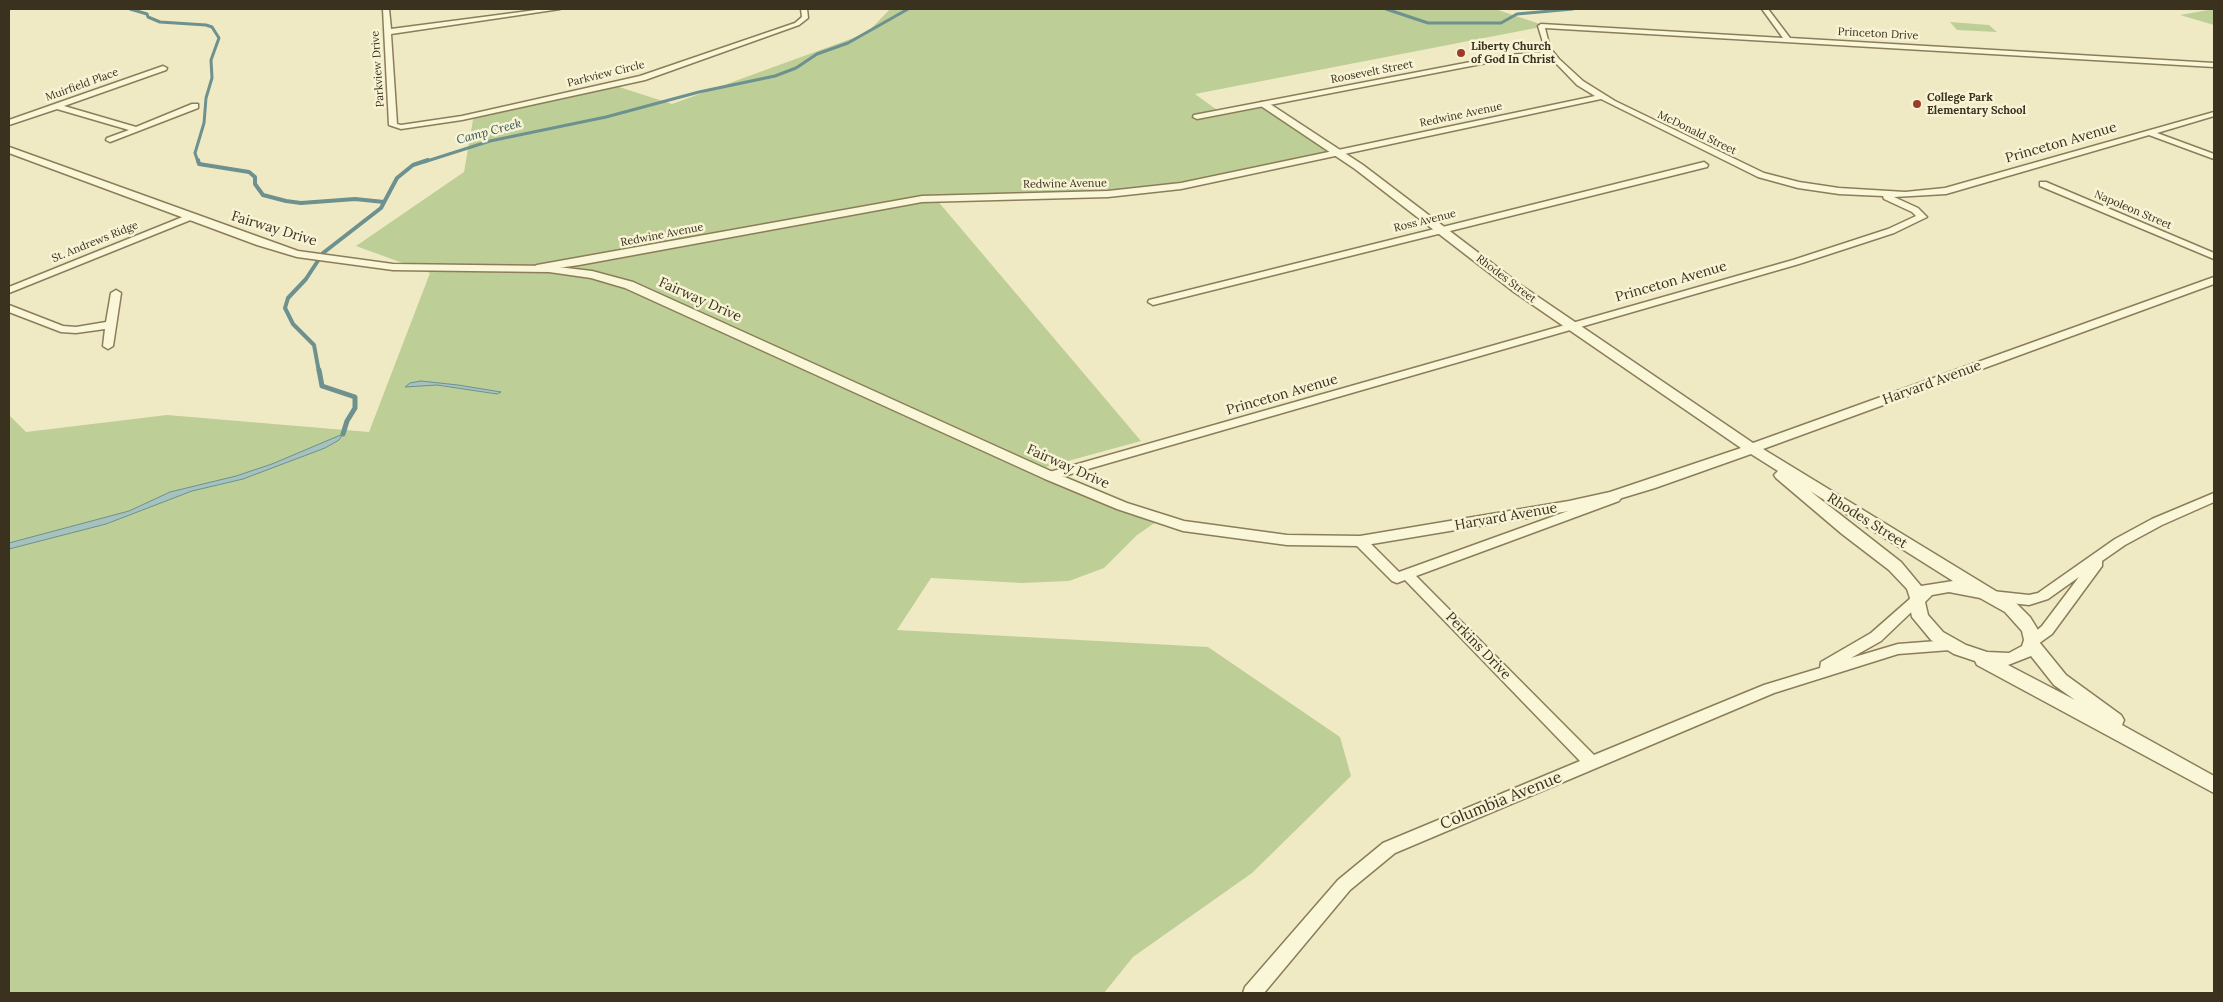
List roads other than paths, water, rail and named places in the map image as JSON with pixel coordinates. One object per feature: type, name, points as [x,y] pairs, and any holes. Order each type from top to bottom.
[{"type":"street","name":"Parkview Drive","points":[[386,9],[393,125],[396,127]]},
{"type":"street","points":[[387,32],[557,9]]},
{"type":"street","name":"Parkview Circle","points":[[396,127],[454,120],[642,78],[797,24],[805,18],[804,9]]},
{"type":"street","points":[[1765,9],[1788,40]]},
{"type":"street","name":"Princeton Drive","points":[[1541,26],[2214,64]]},
{"type":"street","name":"McDonald Street","points":[[1541,26],[1551,54],[1571,76],[1601,97],[1728,160],[1761,175],[1798,185],[1882,195]]},
{"type":"street","name":"Roosevelt Street","points":[[1197,117],[1507,57],[1551,54]]},
{"type":"street","points":[[2206,64],[2214,71]]},
{"type":"street","name":"Muirfield Place","points":[[9,123],[163,68]]},
{"type":"street","name":"Redwine Avenue","points":[[526,268],[579,262],[914,200],[965,196],[1132,192],[1207,181],[1601,97]]},
{"type":"street","name":"Rhodes Street","points":[[1264,104],[1338,153],[1518,289],[1752,449],[1986,594]]},
{"type":"street","points":[[56,106],[136,129]]},
{"type":"street","points":[[110,140],[195,106]]},
{"type":"street","name":"Princeton Avenue","points":[[1882,195],[1925,194],[1962,188],[2214,114]]},
{"type":"street","points":[[2150,133],[2214,157]]},
{"type":"street","name":"Fairway Drive","points":[[9,150],[280,249],[317,258],[393,267],[526,268],[585,274],[629,285],[1050,476],[1122,506],[1183,526],[1288,540],[1360,541]]},
{"type":"street","points":[[1718,162],[1728,160]]},
{"type":"street","name":"Ross Avenue","points":[[1153,302],[1704,165]]},
{"type":"street","name":"Napoleon Street","points":[[2043,184],[2214,256]]},
{"type":"street","name":"Princeton Avenue","points":[[1050,476],[1822,254],[1906,226],[1922,218],[1915,210],[1882,195]]},
{"type":"street","name":"St. Andrews Ridge","points":[[9,290],[190,217]]},
{"type":"street","name":"Harvard Avenue","points":[[1407,574],[2214,280]]},
{"type":"street","points":[[108,346],[116,293]]},
{"type":"street","points":[[9,308],[61,330],[76,330],[110,325]]},
{"type":"street","name":"Rhodes Street","points":[[1752,449],[1820,509],[1895,566],[1914,587],[1918,598],[1916,608],[1922,620],[1937,636],[1950,645],[1971,654]]},
{"type":"street","name":"Harvard Avenue","points":[[1360,541],[1569,506],[1650,486]]},
{"type":"street","points":[[1918,598],[1927,590],[1941,586],[1959,587],[2011,599],[2036,599],[2143,529],[2214,497]]},
{"type":"street","name":"Perkins Drive","points":[[1360,541],[1397,578],[1407,574],[1592,763]]},
{"type":"street","points":[[1971,654],[1992,659],[2011,659],[2024,654],[2032,642],[2048,630],[2103,555]]},
{"type":"street","points":[[1986,594],[2007,605],[2021,617],[2029,627],[2032,642],[2052,671],[2070,688],[2178,763]]},
{"type":"street","name":"Columbia Avenue","points":[[1252,993],[1344,885],[1389,848],[1799,679],[1845,656],[1876,637],[1918,598]]},
{"type":"street","name":"Columbia Avenue","points":[[1799,679],[1898,649],[1950,645]]},
{"type":"street","points":[[1971,654],[2178,763],[2206,780]]},
{"type":"water","points":[[421,381],[501,392],[497,394],[437,385],[405,387],[410,383]]},
{"type":"water","points":[[343,434],[339,440],[325,448],[243,479],[192,491],[106,524],[9,549],[9,543],[129,511],[170,492],[236,476],[272,464]]},
{"type":"waterway","points":[[130,9],[147,14],[148,17],[160,22],[206,25],[212,27],[219,38],[211,60],[212,78],[206,98],[204,123],[195,153],[198,162]]},
{"type":"waterway","name":"Camp Creek","points":[[424,162],[490,141],[606,117],[699,92],[775,76],[796,68],[817,54],[848,43],[908,9]]},
{"type":"waterway","points":[[1386,9],[1428,23],[1501,23],[1517,14],[1573,9]]},
{"type":"waterway","points":[[198,160],[199,164],[249,172],[255,177],[255,184],[263,195],[286,201],[301,203],[355,199],[384,202]]},
{"type":"waterway","name":"Camp Creek","points":[[319,372],[314,345],[293,324],[285,308],[288,298],[306,279],[323,253],[381,208],[397,178],[413,165],[428,160]]},
{"type":"waterway","name":"Camp Creek","points":[[319,370],[322,386],[355,397],[355,408],[347,421],[343,434]]},
{"type":"place","name":"Liberty Church of God In Christ","points":[[1461,53]]},
{"type":"place","name":"College Park Elementary School","points":[[1917,104]]}]
